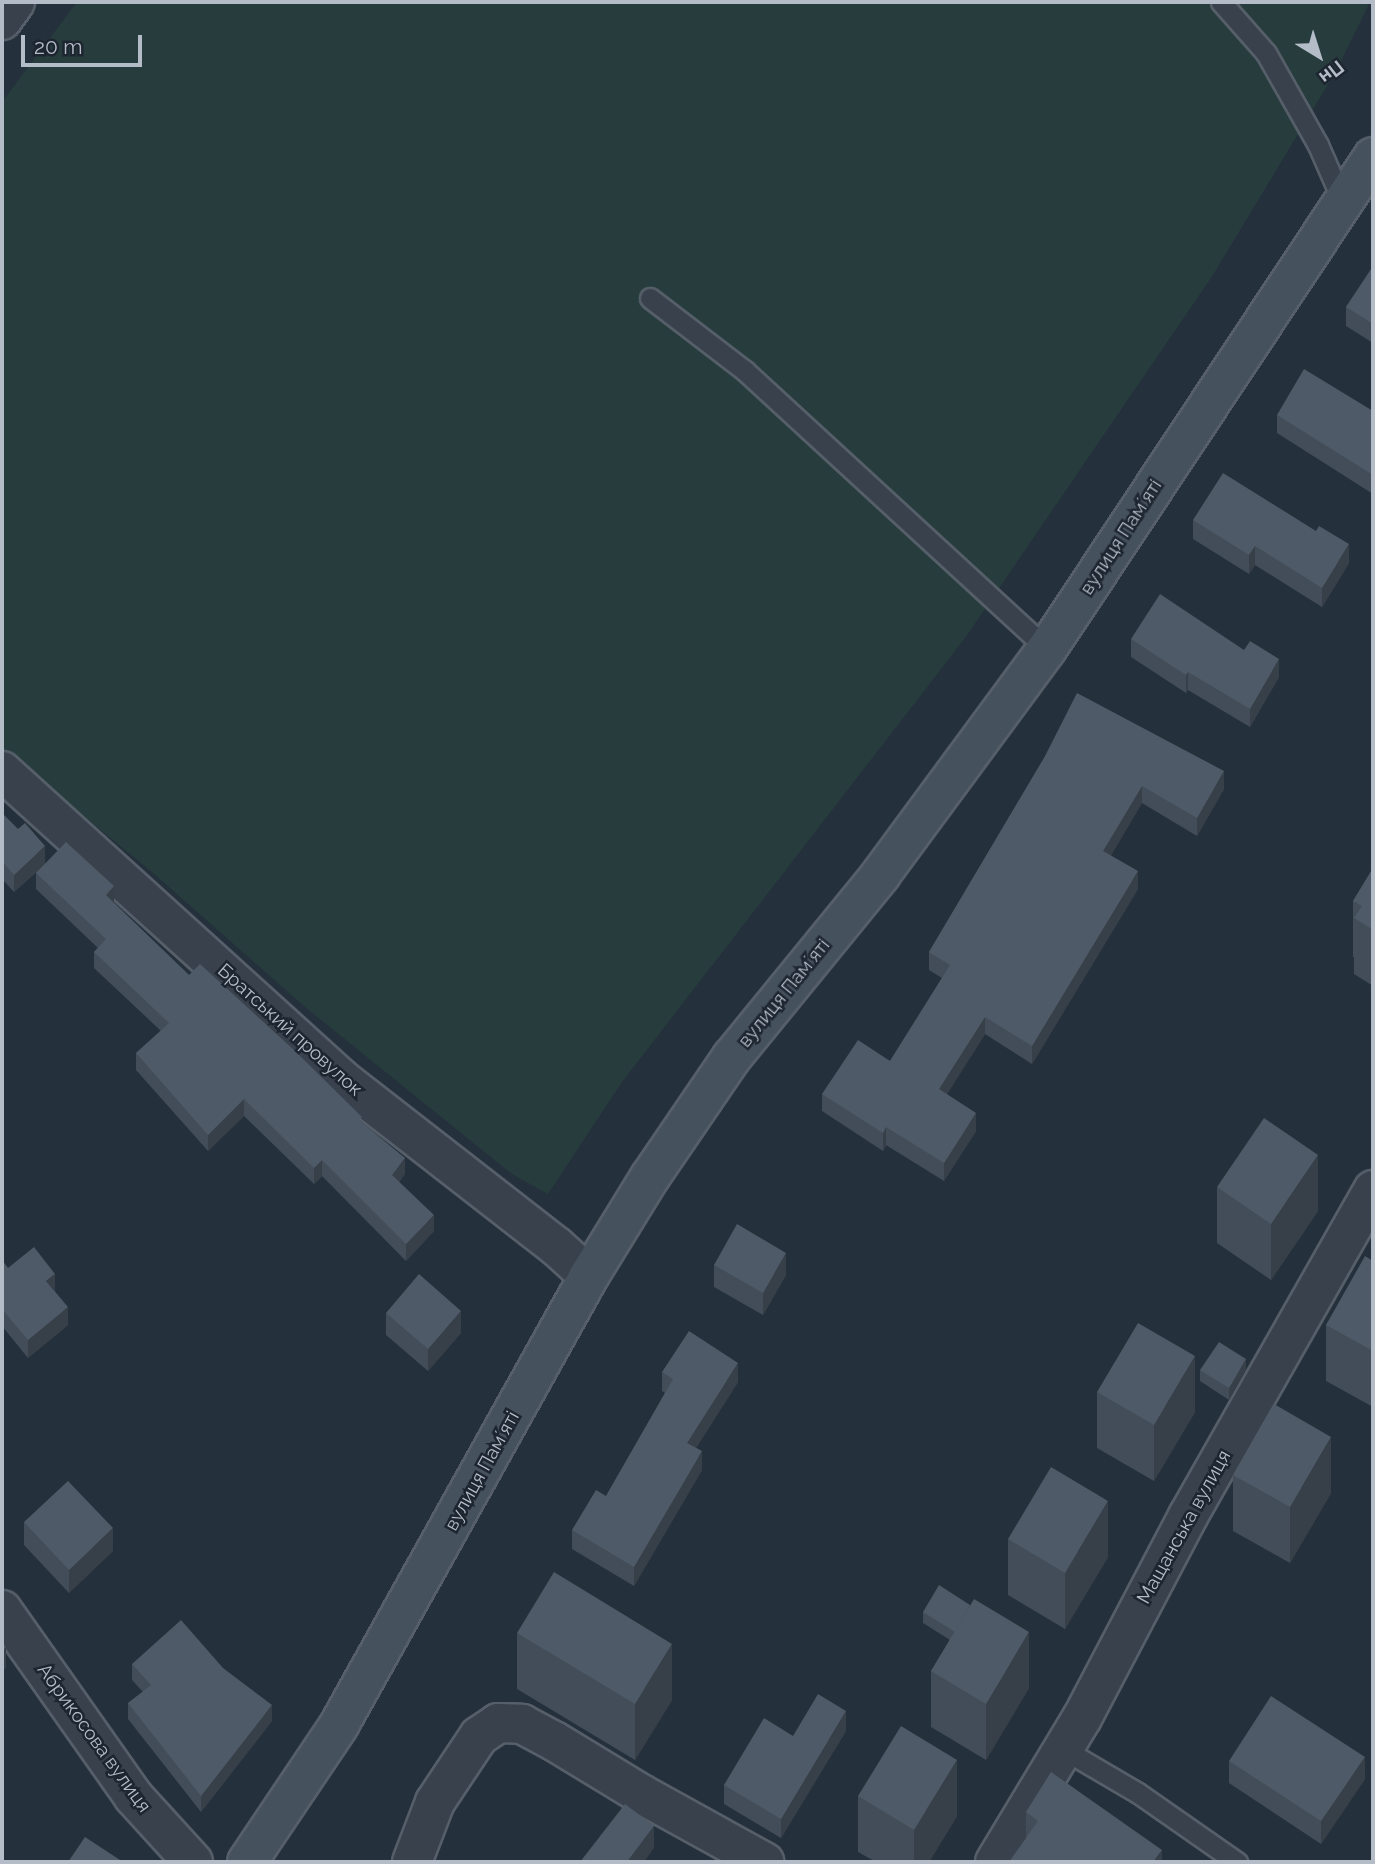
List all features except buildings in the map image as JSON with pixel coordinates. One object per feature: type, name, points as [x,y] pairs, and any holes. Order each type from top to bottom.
[{"type":"street","points":[[2,20],[15,2]]},
{"type":"street","name":"вулиця Памʼяті","points":[[247,1862],[339,1725],[589,1276],[650,1177],[732,1057],[890,863],[1047,649],[1372,161]]},
{"type":"street","name":"Братський провулок","points":[[2,771],[340,1077],[557,1247],[589,1276]]},
{"type":"street","name":"Мащанська вулиця","points":[[995,1862],[1063,1748],[1188,1516],[1373,1190]]},
{"type":"street","name":"Абрикосова вулиця","points":[[2,1610],[133,1796],[193,1862]]},
{"type":"street","points":[[412,1862],[435,1802],[480,1736],[498,1723],[522,1724],[764,1862]]},
{"type":"lane","points":[[1221,2],[1266,53],[1318,145],[1343,202]]},
{"type":"lane","points":[[650,298],[745,371],[1047,649]]},
{"type":"lane","points":[[1063,1748],[1138,1793],[1237,1862]]},
{"type":"green space","points":[[77,2],[1370,2],[1336,71],[1213,275],[965,638],[622,1082],[548,1194],[512,1174],[305,1007],[152,872],[2,749],[2,102]]}]
